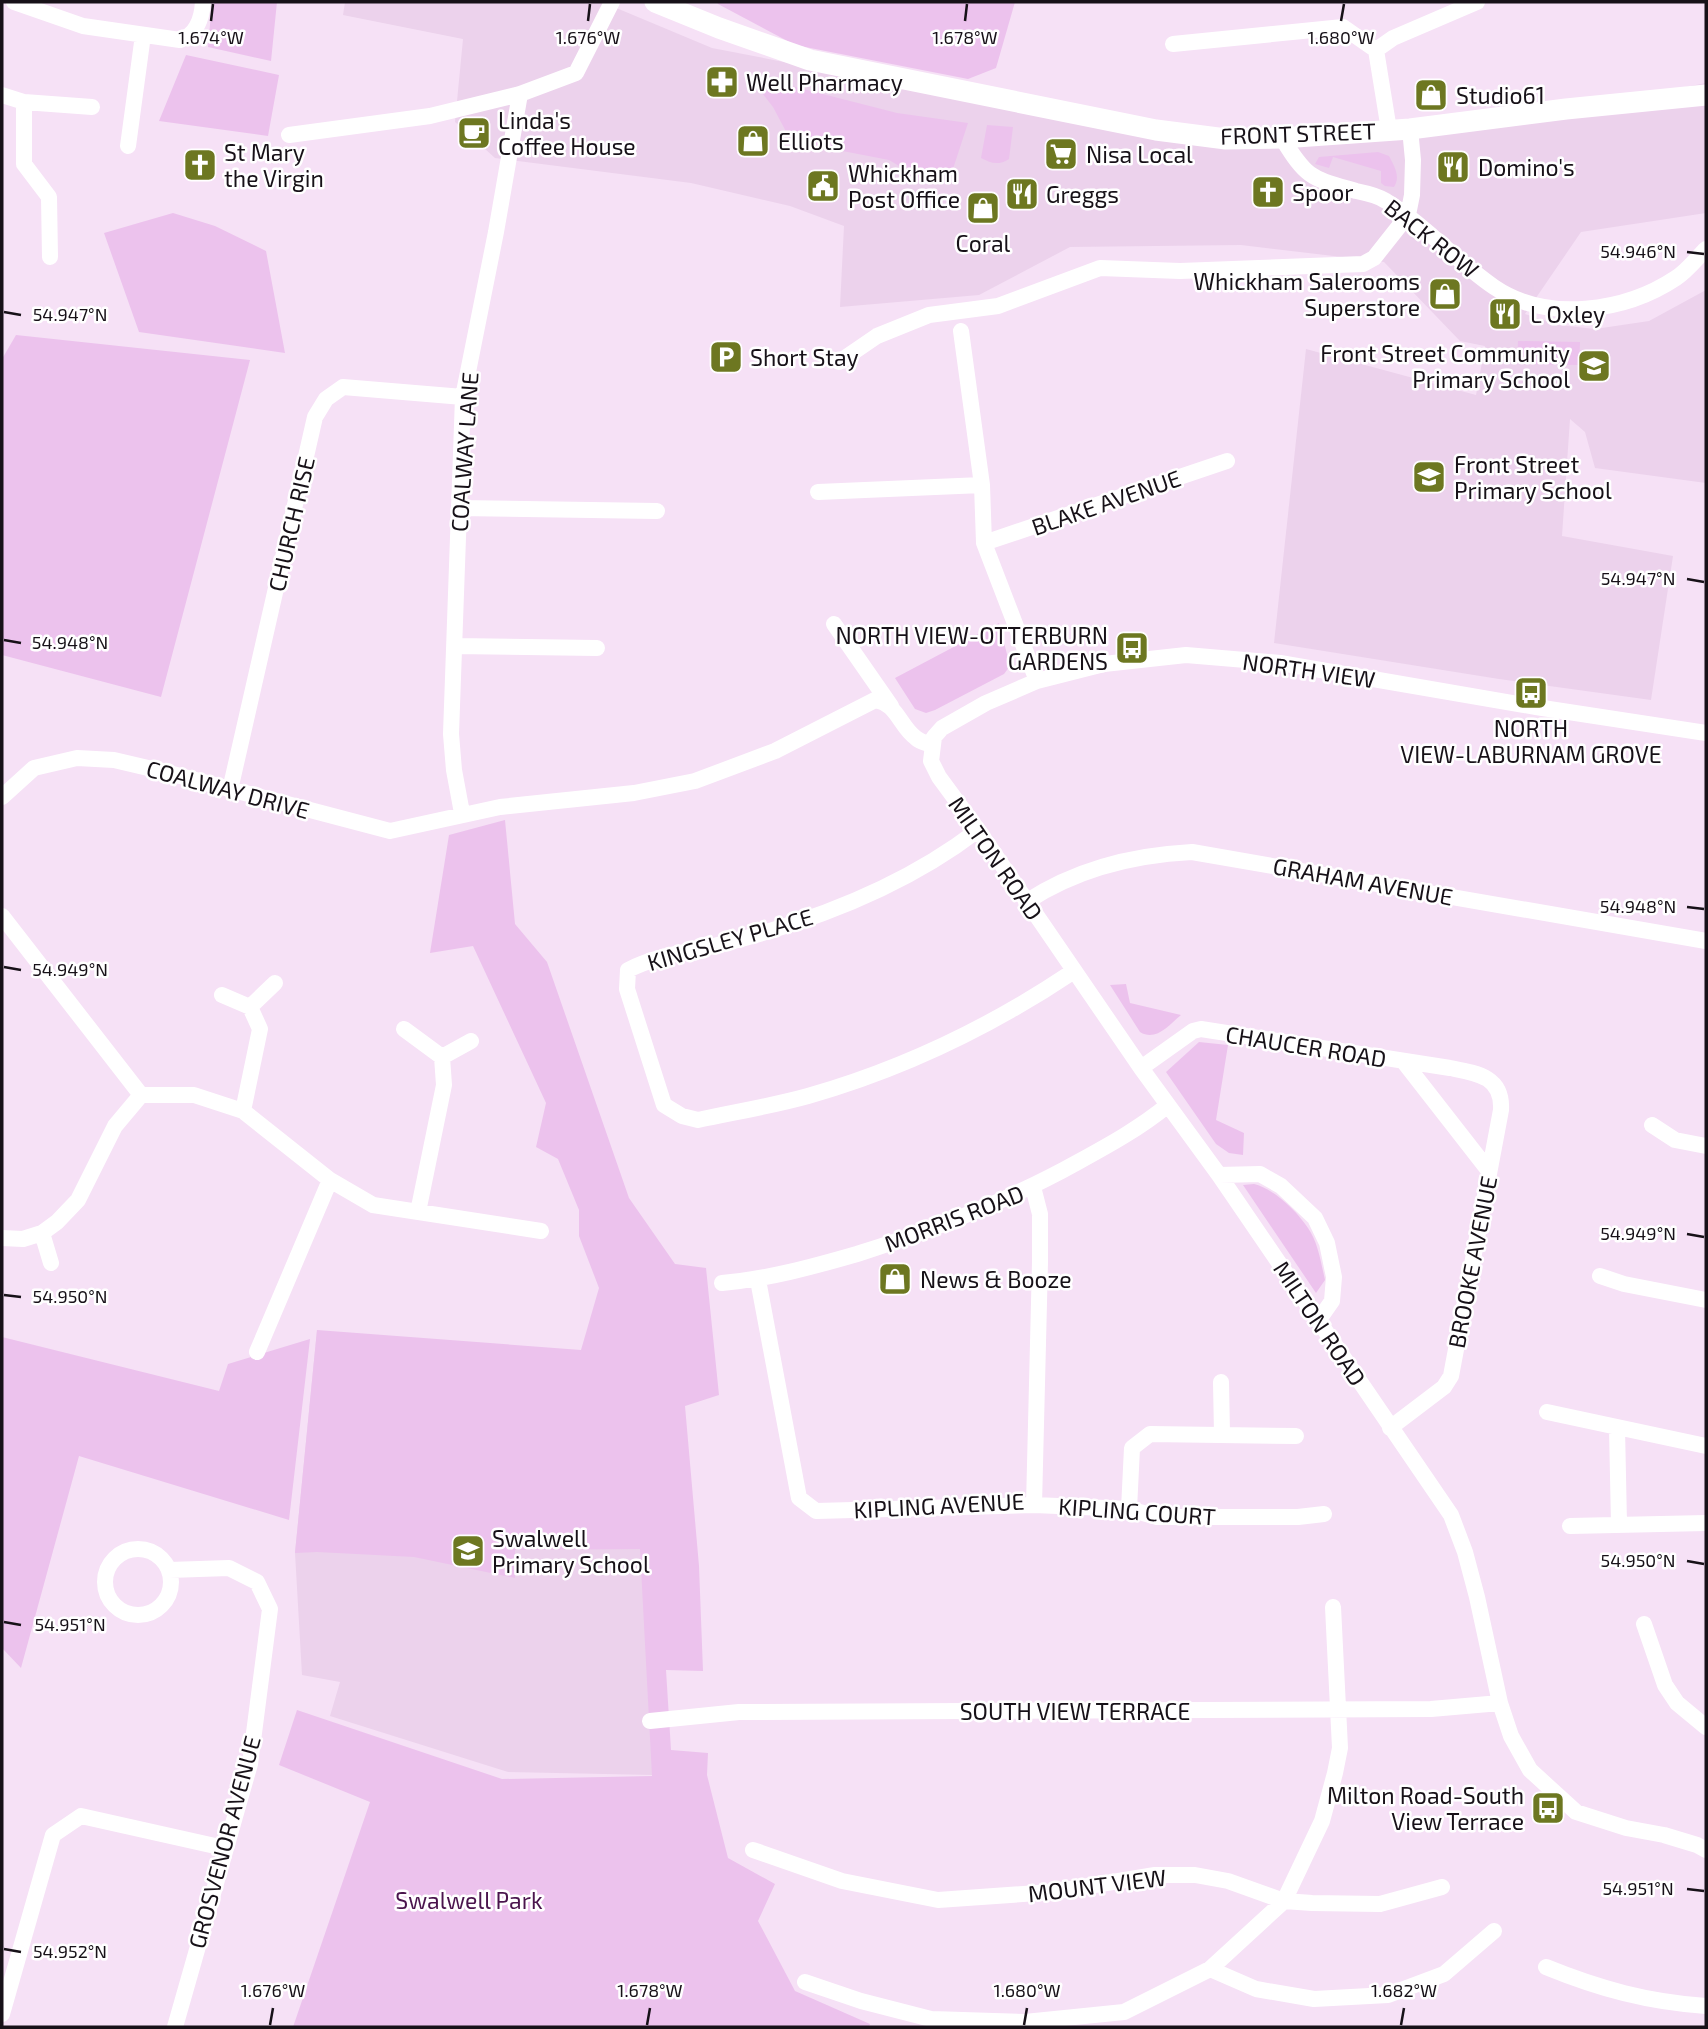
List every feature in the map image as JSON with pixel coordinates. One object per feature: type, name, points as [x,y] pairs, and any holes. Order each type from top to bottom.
[{"type":"main road","name":"FRONT STREET","points":[[655,2],[810,60],[1156,130],[1226,139],[1282,138],[1400,129],[1706,95]]},
{"type":"street","points":[[14,2],[34,6],[83,26],[180,40],[195,30],[203,2]]},
{"type":"street","points":[[289,135],[430,116],[520,94],[576,73],[612,2]]},
{"type":"street","points":[[1376,50],[1393,38],[1477,2]]},
{"type":"street","points":[[839,362],[877,336],[929,315],[998,306],[1100,268],[1180,271],[1363,264],[1374,258],[1408,215],[1412,195],[1413,160],[1400,129],[1376,50],[1343,27],[1173,44]]},
{"type":"street","points":[[128,146],[143,35]]},
{"type":"street","name":"COALWAY LANE","points":[[462,813],[451,734],[463,397],[520,94]]},
{"type":"street","points":[[2,95],[24,102],[92,107]]},
{"type":"street","points":[[24,102],[24,164],[49,197],[50,257]]},
{"type":"street","name":"BACK ROW","points":[[1282,138],[1298,165],[1316,179],[1382,198],[1408,215],[1427,234],[1512,298],[1579,310],[1610,305],[1641,297],[1677,277],[1706,249]]},
{"type":"street","points":[[961,331],[982,485],[984,543],[1037,681]]},
{"type":"street","name":"CHURCH RISE","points":[[230,790],[315,417],[326,399],[343,387],[463,397]]},
{"type":"street","name":"BLAKE AVENUE","points":[[984,543],[1227,461]]},
{"type":"street","points":[[818,492],[982,485]]},
{"type":"street","points":[[459,508],[657,511]]},
{"type":"street","points":[[834,624],[911,734],[932,745]]},
{"type":"street","points":[[455,646],[597,648]]},
{"type":"street","name":"NORTH VIEW","points":[[932,745],[934,737],[942,728],[986,703],[1037,681],[1104,664],[1186,655],[1280,663],[1706,733]]},
{"type":"street","name":"COALWAY DRIVE","points":[[2,797],[34,768],[77,758],[114,760],[390,831],[462,813],[634,793],[695,781],[775,751],[871,702],[881,701],[891,707]]},
{"type":"street","name":"MILTON ROAD","points":[[932,745],[932,761],[936,772],[1141,1068],[1219,1175],[1451,1515],[1471,1574],[1500,1703],[1511,1736],[1530,1770],[1576,1812],[1626,1828],[1664,1835],[1706,1850]]},
{"type":"street","name":"KINGSLEY PLACE","points":[[978,830],[919,868],[836,909],[726,943],[649,959],[628,970],[627,989],[664,1105],[682,1116],[698,1121],[807,1097],[900,1065],[977,1030],[1074,971]]},
{"type":"street","name":"GRAHAM AVENUE","points":[[1026,902],[1061,881],[1090,870],[1137,857],[1192,852],[1706,941]]},
{"type":"street","points":[[2,916],[141,1095]]},
{"type":"street","points":[[250,1007],[275,983]]},
{"type":"street","points":[[222,995],[250,1007],[260,1028],[243,1111]]},
{"type":"street","name":"CHAUCER ROAD","points":[[1141,1068],[1201,1028],[1482,1075]]},
{"type":"street","points":[[404,1029],[442,1057],[444,1085],[418,1212]]},
{"type":"street","points":[[442,1057],[471,1041]]},
{"type":"street","points":[[1404,1062],[1489,1171]]},
{"type":"street","name":"BROOKE AVENUE","points":[[1390,1429],[1444,1387],[1451,1376],[1502,1100],[1491,1081],[1482,1075]]},
{"type":"street","points":[[141,1095],[194,1095],[243,1111],[330,1180],[373,1205],[541,1231]]},
{"type":"street","points":[[2,1238],[23,1239],[42,1233],[57,1222],[78,1200],[115,1126],[141,1095]]},
{"type":"street","name":"MORRIS ROAD","points":[[722,1283],[758,1280],[901,1240],[1033,1187],[1123,1137],[1168,1105]]},
{"type":"street","points":[[1652,1125],[1675,1140],[1706,1146]]},
{"type":"street","points":[[1219,1175],[1260,1174],[1281,1186],[1315,1218],[1327,1243],[1334,1277],[1332,1301],[1318,1321]]},
{"type":"street","points":[[257,1352],[330,1180]]},
{"type":"street","name":"KIPLING AVENUE","points":[[758,1280],[799,1498],[816,1511],[1034,1505],[1040,1214],[1033,1187]]},
{"type":"street","points":[[42,1233],[51,1263]]},
{"type":"street","points":[[1600,1276],[1624,1284],[1706,1300]]},
{"type":"street","points":[[1221,1382],[1222,1434]]},
{"type":"street","points":[[1547,1412],[1706,1446]]},
{"type":"street","points":[[1617,1428],[1619,1524]]},
{"type":"street","points":[[1129,1509],[1132,1448],[1150,1434],[1296,1436]]},
{"type":"street","name":"KIPLING COURT","points":[[1034,1505],[1129,1509],[1157,1517],[1298,1517],[1324,1514]]},
{"type":"street","points":[[1570,1526],[1706,1522]]},
{"type":"street","points":[[143,1548],[159,1556],[169,1570],[171,1587],[164,1603],[150,1614],[132,1615],[124,1612],[116,1608],[106,1594],[104,1576],[111,1560],[125,1550],[143,1548]]},
{"type":"street","name":"GROSVENOR AVENUE","points":[[169,1570],[229,1568],[257,1582],[270,1609],[250,1764],[175,2027]]},
{"type":"street","points":[[805,1982],[931,2020],[1025,2022],[1124,2012],[1210,1969],[1284,1901],[1322,1821],[1340,1748],[1333,1607]]},
{"type":"street","points":[[1644,1624],[1665,1685],[1677,1703],[1706,1727]]},
{"type":"street","name":"SOUTH VIEW TERRACE","points":[[650,1721],[739,1712],[1431,1709],[1500,1703]]},
{"type":"street","points":[[2,2014],[54,1835],[81,1816],[224,1848]]},
{"type":"street","name":"MOUNT VIEW","points":[[753,1850],[842,1881],[938,1900],[1052,1892],[1155,1875],[1195,1875],[1228,1881],[1284,1901],[1380,1903],[1442,1888]]},
{"type":"street","points":[[1210,1969],[1256,1989],[1303,1997],[1388,1996],[1444,1974],[1494,1931]]},
{"type":"street","points":[[1546,1967],[1594,1987],[1636,1997],[1706,2006]]},
{"type":"street","points":[[1116,2027],[1124,2012]]},
{"type":"shaded area","points":[[345,2],[602,2],[712,48],[1200,143],[1670,90],[1706,83],[1706,213],[1581,232],[1525,314],[1559,325],[1595,329],[1649,321],[1706,290],[1706,483],[1595,468],[1585,432],[1570,419],[1562,536],[1673,556],[1651,700],[1274,643],[1306,349],[1476,395],[1485,346],[1460,341],[1384,262],[1241,245],[1070,247],[979,295],[840,307],[844,226],[790,206],[691,183],[495,158],[455,122],[463,39],[343,15]]},
{"type":"shaded area","name":"Swalwell Primary School","points":[[317,1330],[640,1435],[653,1775],[508,1772],[330,1716],[340,1682],[302,1675],[295,1553]]},
{"type":"green space","points":[[212,2],[277,2],[271,61],[208,47]]},
{"type":"green space","points":[[717,2],[1015,2],[996,68],[968,79],[795,45]]},
{"type":"green space","points":[[186,55],[279,75],[268,136],[159,121]]},
{"type":"green space","points":[[748,75],[897,113],[968,123],[949,181],[923,180],[889,160],[791,141],[773,107]]},
{"type":"green space","points":[[987,125],[1013,127],[1009,159],[1001,163],[981,158]]},
{"type":"green space","points":[[1378,152],[1389,156],[1395,167],[1397,179],[1394,187],[1381,183],[1381,171],[1333,157],[1329,168],[1315,164],[1319,157]]},
{"type":"green space","points":[[173,213],[215,226],[266,251],[285,353],[139,332],[104,233]]},
{"type":"green space","points":[[16,335],[250,360],[161,697],[2,655],[2,359]]},
{"type":"green space","points":[[1518,341],[1580,342],[1579,365],[1517,364]]},
{"type":"green space","points":[[999,623],[1010,666],[1004,674],[935,710],[926,713],[915,709],[895,678]]},
{"type":"green space","name":"Swalwell Park","points":[[505,820],[515,924],[547,962],[629,1198],[675,1264],[706,1268],[719,1395],[685,1406],[699,1566],[703,1671],[666,1670],[671,1750],[708,1753],[707,1775],[728,1858],[775,1884],[758,1921],[795,1991],[870,2024],[869,2027],[293,2027],[370,1802],[279,1765],[297,1710],[502,1779],[652,1776],[640,1549],[515,1550],[515,1578],[414,1557],[295,1553],[317,1330],[581,1350],[599,1288],[579,1236],[579,1210],[558,1159],[536,1147],[546,1103],[473,946],[430,953],[449,835]]},
{"type":"green space","points":[[1126,984],[1130,1003],[1181,1015],[1157,1034],[1146,1035],[1140,1032],[1110,985]]},
{"type":"green space","points":[[1199,1042],[1228,1045],[1216,1120],[1244,1133],[1243,1155],[1229,1153],[1216,1144],[1166,1072]]},
{"type":"green space","points":[[1254,1184],[1269,1190],[1284,1201],[1311,1234],[1319,1253],[1325,1280],[1316,1293],[1243,1185]]},
{"type":"green space","points":[[2,1337],[219,1391],[228,1364],[310,1339],[289,1520],[79,1456],[21,1668],[2,1648]]},
{"type":"place","name":"Well Pharmacy","points":[[722,82]]},
{"type":"place","name":"Studio61","points":[[1431,95]]},
{"type":"place","name":"Linda's Coffee House","points":[[474,133]]},
{"type":"place","name":"Elliots","points":[[753,141]]},
{"type":"place","name":"Nisa Local","points":[[1061,154]]},
{"type":"place","name":"St Mary the Virgin","points":[[200,165]]},
{"type":"place","name":"Domino's","points":[[1453,167]]},
{"type":"place","name":"Whickham Post Office","points":[[823,186]]},
{"type":"place","name":"Spoor","points":[[1268,192]]},
{"type":"place","name":"Greggs","points":[[1022,194]]},
{"type":"place","name":"Coral","points":[[983,208]]},
{"type":"place","name":"Whickham Salerooms Superstore","points":[[1445,294]]},
{"type":"place","name":"L Oxley","points":[[1505,314]]},
{"type":"place","name":"Short Stay","points":[[726,357]]},
{"type":"place","name":"Front Street Community Primary School","points":[[1594,366]]},
{"type":"place","name":"Front Street Primary School","points":[[1429,477]]},
{"type":"place","name":"NORTH VIEW-OTTERBURN GARDENS","points":[[1132,648]]},
{"type":"place","name":"NORTH VIEW-LABURNAM GROVE","points":[[1531,693]]},
{"type":"place","name":"News & Booze","points":[[895,1279]]},
{"type":"place","name":"Swalwell Primary School","points":[[468,1551]]},
{"type":"place","name":"Milton Road-South View Terrace","points":[[1548,1808]]}]
